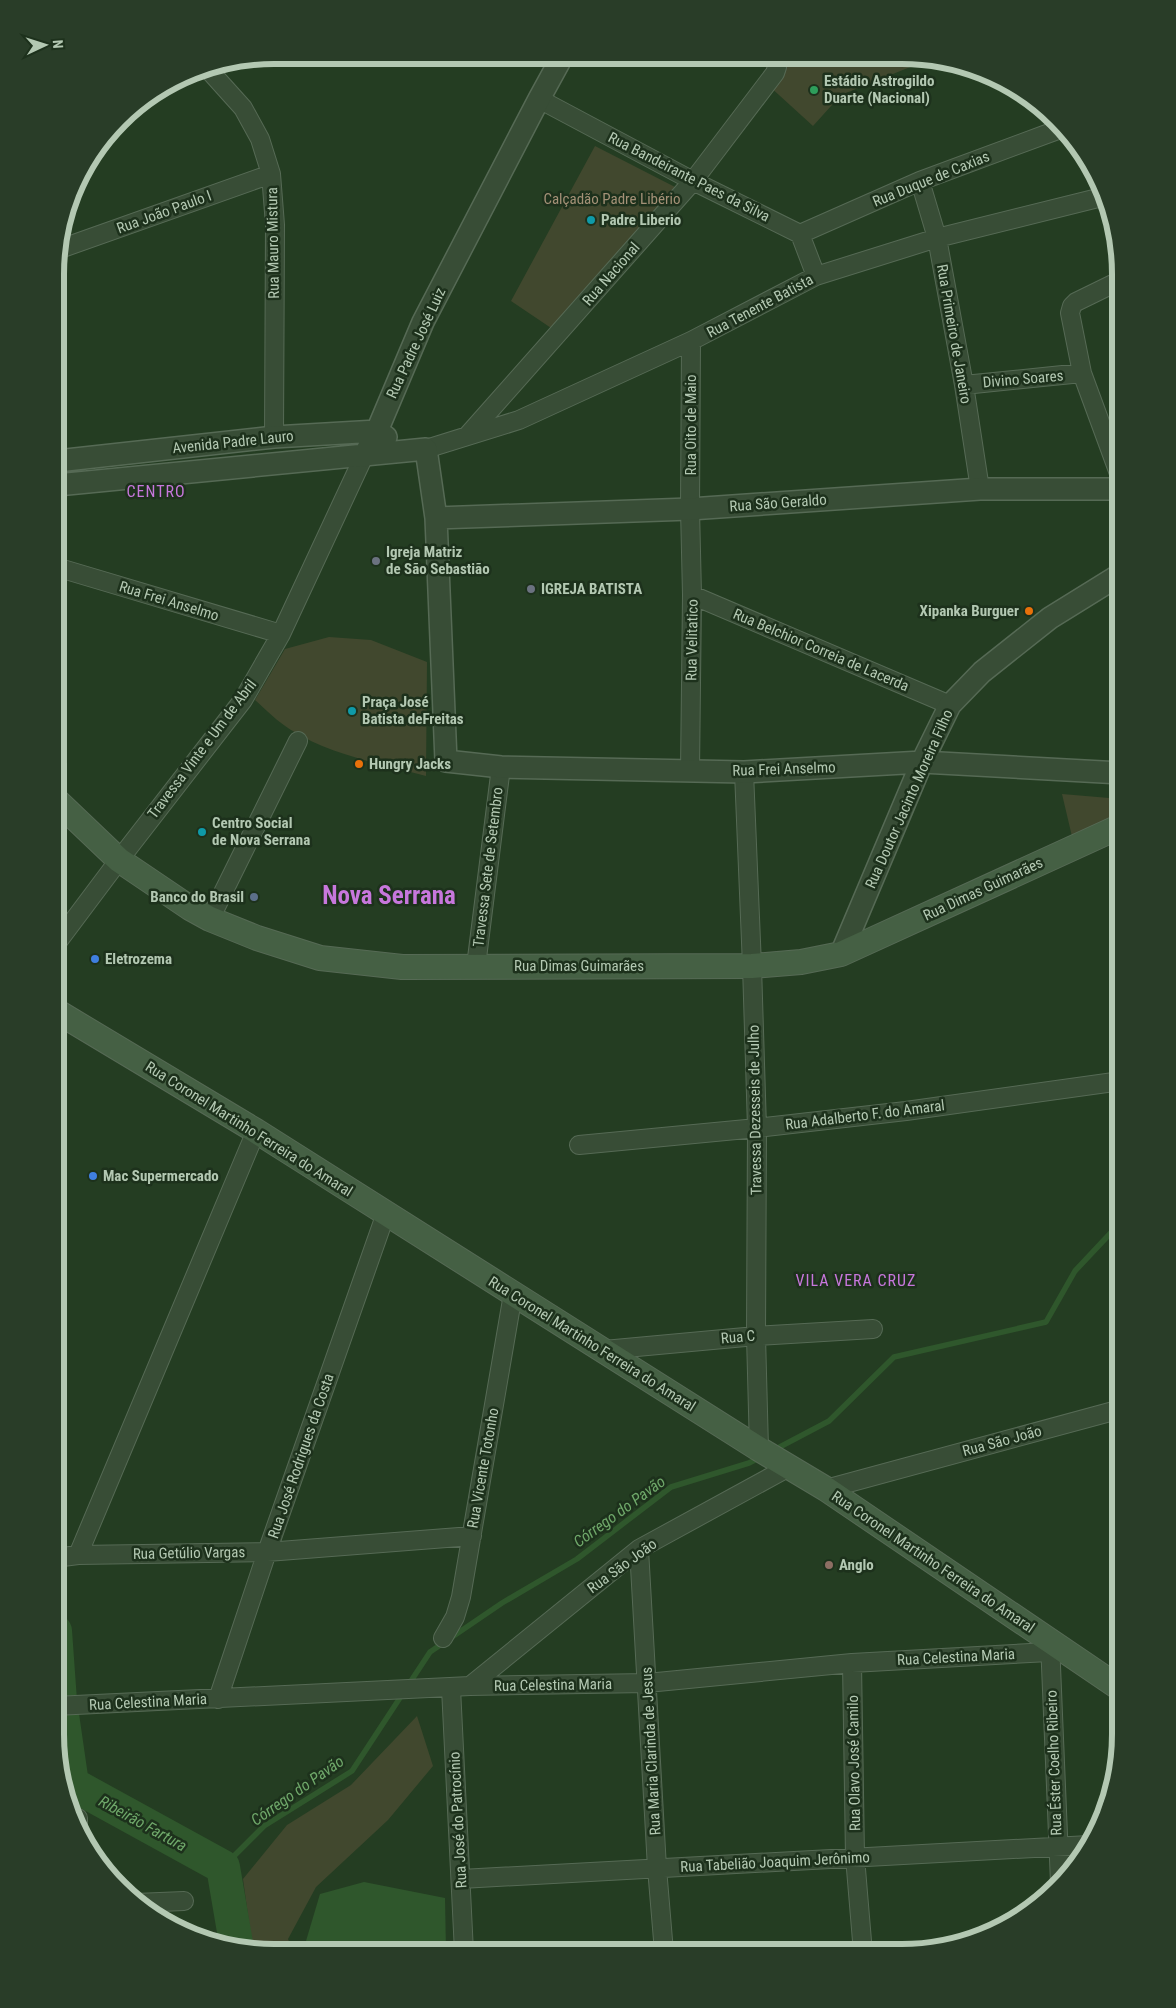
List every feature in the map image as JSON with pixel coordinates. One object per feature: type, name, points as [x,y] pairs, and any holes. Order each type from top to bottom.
[{"type":"main road","name":"Rua Dimas Guimarães","points":[[64,808],[119,860],[190,908],[210,919],[257,938],[320,958],[402,966],[752,966],[801,962],[841,954],[1112,830]]},
{"type":"main road","name":"Rua Coronel Martinho Ferreira do Amaral","points":[[64,1016],[256,1131],[788,1467],[826,1489],[1050,1647],[1112,1684]]},
{"type":"street","name":"Rua Padre José Luiz","points":[[281,634],[377,431],[423,322],[558,64]]},
{"type":"street","name":"Rua Nacional","points":[[468,436],[693,181],[775,73],[776,64]]},
{"type":"street","name":"Rua Mauro Mistura","points":[[212,73],[243,108],[260,139],[271,174],[275,225],[274,437]]},
{"type":"street","name":"Rua Bandeirante Paes da Silva","points":[[538,99],[693,181],[800,234]]},
{"type":"street","name":"Rua Duque de Caxias","points":[[800,234],[920,181],[1056,131]]},
{"type":"street","name":"Rua João Paulo I","points":[[66,247],[271,174]]},
{"type":"street","name":"Rua Primeiro de Janeiro","points":[[920,181],[937,238],[964,385],[980,489]]},
{"type":"street","name":"Rua Tenente Batista","points":[[426,449],[519,420],[691,342],[816,276],[937,238],[1098,198]]},
{"type":"street","points":[[800,234],[816,276]]},
{"type":"street","points":[[1112,284],[1076,302],[1072,306],[1070,313],[1082,373],[1112,454]]},
{"type":"street","name":"Rua Oito de Maio","points":[[690,509],[691,342]]},
{"type":"street","name":"Divino Soares","points":[[964,385],[1082,373]]},
{"type":"street","name":"Avenida Padre Lauro","points":[[64,460],[274,437],[377,431]]},
{"type":"street","points":[[377,431],[404,451]]},
{"type":"street","name":"Avenida Padre Lauro","points":[[64,484],[426,449]]},
{"type":"street","points":[[426,449],[436,518]]},
{"type":"street","name":"Rua São Geraldo","points":[[436,518],[690,509],[980,489],[1112,488]]},
{"type":"street","name":"Rua Velitatico","points":[[690,509],[692,595],[690,771]]},
{"type":"street","name":"Rua Frei Anselmo","points":[[436,518],[446,761],[501,767],[744,772],[922,762],[1112,773]]},
{"type":"street","name":"Rua Frei Anselmo","points":[[64,569],[281,634]]},
{"type":"street","name":"Rua Doutor Jacinto Moreira Filho","points":[[841,954],[922,762],[950,705],[982,672],[1050,618],[1112,580]]},
{"type":"street","name":"Rua Belchior Correia de Lacerda","points":[[692,595],[950,705]]},
{"type":"street","name":"Travessa Vinte e Um de Abril","points":[[64,933],[243,700],[281,634]]},
{"type":"street","points":[[210,919],[298,740]]},
{"type":"street","name":"Travessa Sete de Setembro","points":[[476,966],[501,767]]},
{"type":"street","name":"Travessa Dezesseis de Julho","points":[[744,772],[757,1128],[756,1336],[760,1449]]},
{"type":"street","name":"Rua Adalberto F. do Amaral","points":[[579,1145],[906,1112],[1112,1083]]},
{"type":"street","points":[[66,1556],[256,1131]]},
{"type":"street","name":"Rua José Rodrigues da Costa","points":[[218,1699],[267,1552],[386,1213]]},
{"type":"street","name":"Rua Vicente Totonho","points":[[443,1638],[455,1617],[461,1596],[513,1294]]},
{"type":"street","name":"Rua C","points":[[604,1350],[756,1336],[873,1329]]},
{"type":"street","name":"Rua São João","points":[[826,1489],[1112,1411]]},
{"type":"street","name":"Rua São João","points":[[470,1686],[639,1550],[788,1467]]},
{"type":"street","name":"Rua Getúlio Vargas","points":[[66,1556],[267,1552],[472,1536]]},
{"type":"street","name":"Rua Maria Clarinda de Jesus","points":[[639,1550],[657,1868],[663,1944]]},
{"type":"street","name":"Rua Celestina Maria","points":[[64,1706],[470,1686],[647,1683],[852,1663],[1050,1647]]},
{"type":"street","name":"Rua Éster Coelho Ribeiro","points":[[1050,1647],[1059,1874]]},
{"type":"street","name":"Rua Olavo José Camilo","points":[[852,1663],[855,1857],[862,1944]]},
{"type":"street","name":"Rua José do Patrocínio","points":[[451,1688],[464,1944]]},
{"type":"street","name":"Rua Tabelião Joaquim Jerônimo","points":[[461,1879],[1080,1845]]},
{"type":"street","points":[[148,1902],[184,1901]]},
{"type":"green space","name":"Estádio Astrogildo Duarte (Nacional)","points":[[786,64],[917,64],[841,95],[813,126],[768,85],[787,68]]},
{"type":"green space","name":"Calçadão Padre Libério","points":[[595,146],[675,187],[557,332],[511,301]]},
{"type":"green space","name":"Praça José Batista deFreitas","points":[[329,637],[371,640],[427,662],[426,776],[357,758],[306,739],[286,727],[255,700],[285,649]]},
{"type":"green space","points":[[1062,794],[1112,798],[1112,828],[1074,845]]},
{"type":"green space","points":[[417,1716],[433,1766],[388,1820],[316,1887],[288,1939],[290,1944],[252,1943],[243,1879],[287,1825],[351,1785]]},
{"type":"shaded area","points":[[364,1882],[445,1898],[446,1944],[305,1944],[320,1894]]},
{"type":"waterway","name":"Córrego do Pavão","points":[[774,1450],[829,1421],[894,1357],[1046,1322],[1075,1271],[1112,1232]]},
{"type":"waterway","name":"Córrego do Pavão","points":[[223,1867],[264,1826],[352,1771],[430,1652],[502,1603],[577,1559],[671,1487],[749,1463],[761,1457]]},
{"type":"waterway","name":"Ribeirão Fartura","points":[[64,1729],[72,1784],[223,1867],[236,1940]]},
{"type":"place","name":"Estádio Astrogildo Duarte (Nacional)","points":[[814,90]]},
{"type":"place","name":"Padre Liberio","points":[[591,220]]},
{"type":"place","name":"Igreja Matriz de São Sebastião","points":[[376,561]]},
{"type":"place","name":"IGREJA BATISTA","points":[[531,589]]},
{"type":"place","name":"Xipanka Burguer","points":[[1029,611]]},
{"type":"place","name":"Praça José Batista deFreitas","points":[[352,711]]},
{"type":"place","name":"Hungry Jacks","points":[[359,764]]},
{"type":"place","name":"Centro Social de Nova Serrana","points":[[202,832]]},
{"type":"place","name":"Banco do Brasil","points":[[254,897]]},
{"type":"place","name":"Eletrozema","points":[[95,959]]},
{"type":"place","name":"Mac Supermercado","points":[[93,1176]]},
{"type":"place","name":"Anglo","points":[[829,1565]]},
{"type":"district","name":"CENTRO","points":[[156,491]]},
{"type":"district","name":"Nova Serrana","points":[[389,895]]},
{"type":"district","name":"VILA VERA CRUZ","points":[[856,1280]]}]
